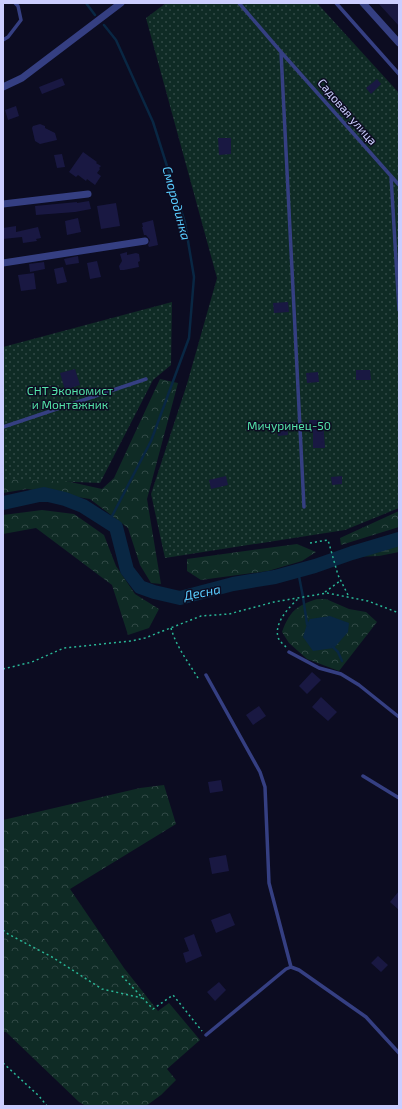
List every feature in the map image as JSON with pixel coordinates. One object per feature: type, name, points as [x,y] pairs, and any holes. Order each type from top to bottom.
[{"type":"street","points":[[3,87],[22,78],[121,3]]},
{"type":"street","points":[[363,3],[399,43]]},
{"type":"street","points":[[3,204],[88,194]]},
{"type":"street","points":[[3,263],[144,241]]},
{"type":"lane","points":[[3,40],[8,37],[21,20],[18,6],[15,3]]},
{"type":"lane","name":"Садовая улица","points":[[239,3],[399,185]]},
{"type":"lane","points":[[336,3],[399,74]]},
{"type":"lane","points":[[281,52],[304,508]]},
{"type":"lane","points":[[391,176],[399,310]]},
{"type":"lane","points":[[3,427],[146,379]]},
{"type":"lane","points":[[289,652],[320,668],[342,674],[360,685],[399,717]]},
{"type":"lane","points":[[206,675],[260,772],[265,787],[269,883],[291,966],[366,1017],[399,1053]]},
{"type":"lane","points":[[364,776],[399,798]]},
{"type":"lane","points":[[206,1035],[291,966]]},
{"type":"path","points":[[310,543],[328,540],[340,581],[349,597]]},
{"type":"path","points":[[324,593],[340,581]]},
{"type":"path","points":[[3,669],[32,662],[64,648],[131,641],[145,638],[201,616],[229,614],[274,602],[324,593],[368,601],[399,614]]},
{"type":"path","points":[[289,652],[278,637],[278,628],[285,611],[299,598]]},
{"type":"path","points":[[171,628],[198,678],[206,675]]},
{"type":"path","points":[[3,930],[52,957],[102,989],[142,998]]},
{"type":"path","points":[[122,976],[152,1009],[173,995],[206,1035]]},
{"type":"path","points":[[3,1063],[48,1106]]},
{"type":"green space","name":"Мичуринец-50","points":[[166,3],[317,3],[399,93],[399,508],[345,530],[165,558],[151,494],[187,384],[217,278],[146,18]]},
{"type":"green space","name":"СНТ Экономист и Монтажник","points":[[172,302],[171,365],[153,380],[100,483],[3,479],[3,347]]},
{"type":"green space","points":[[160,379],[178,383],[147,499],[161,584],[151,583],[140,565],[128,528],[90,499],[27,489],[3,493],[3,467],[102,489],[114,478]]},
{"type":"green space","points":[[42,510],[74,514],[104,535],[116,566],[135,594],[159,609],[149,628],[128,635],[112,585],[36,528],[3,534],[3,515]]},
{"type":"green space","points":[[399,511],[399,527],[341,545],[340,538]]},
{"type":"green space","points":[[399,541],[399,552],[379,556],[354,557],[348,551],[368,545]]},
{"type":"green space","points":[[297,544],[316,552],[302,561],[268,571],[201,580],[187,571],[187,559]]},
{"type":"green space","points":[[317,599],[326,599],[349,609],[366,612],[377,622],[339,671],[307,659],[289,643],[282,632],[288,619],[295,610],[304,604]]},
{"type":"green space","points":[[164,785],[176,824],[70,889],[124,968],[158,1011],[169,1003],[200,1040],[167,1069],[176,1080],[161,1095],[146,1106],[86,1106],[79,1102],[6,1032],[3,1032],[3,820],[140,788]]},
{"type":"water","points":[[330,616],[349,623],[348,632],[334,648],[313,651],[303,637],[307,624],[310,619]]},
{"type":"building","points":[[378,3],[399,3],[399,26],[389,15]]},
{"type":"building","points":[[62,78],[65,85],[42,94],[39,87]]},
{"type":"building","points":[[377,79],[381,84],[371,94],[366,88]]},
{"type":"building","points":[[16,106],[19,116],[8,120],[5,110]]},
{"type":"building","points":[[40,124],[55,133],[57,140],[40,144],[35,141],[32,128],[33,126]]},
{"type":"building","points":[[218,138],[231,138],[231,154],[219,155]]},
{"type":"building","points":[[83,152],[101,166],[97,173],[101,176],[95,185],[87,179],[86,181],[78,175],[76,177],[69,172]]},
{"type":"building","points":[[62,154],[65,167],[57,168],[54,155]]},
{"type":"building","points":[[89,201],[91,209],[75,212],[36,215],[35,206]]},
{"type":"building","points":[[116,203],[120,226],[101,229],[97,206]]},
{"type":"building","points":[[78,218],[81,232],[67,235],[65,221]]},
{"type":"building","points":[[153,220],[158,245],[149,247],[148,245],[150,240],[146,235],[144,235],[142,223]]},
{"type":"building","points":[[16,226],[16,232],[38,227],[41,238],[36,239],[37,241],[23,243],[22,237],[3,239],[3,228]]},
{"type":"building","points":[[127,252],[127,255],[136,253],[139,254],[139,267],[120,270],[119,266],[122,261],[120,254]]},
{"type":"building","points":[[78,256],[79,263],[66,265],[64,259]]},
{"type":"building","points":[[97,261],[101,277],[90,279],[87,263]]},
{"type":"building","points":[[44,262],[45,269],[30,272],[29,264]]},
{"type":"building","points":[[63,267],[67,282],[57,284],[54,269]]},
{"type":"building","points":[[34,273],[36,289],[21,291],[18,275]]},
{"type":"building","points":[[288,302],[289,312],[274,313],[273,303]]},
{"type":"building","points":[[75,369],[80,385],[65,390],[60,373]]},
{"type":"building","points":[[356,370],[370,370],[371,380],[356,380]]},
{"type":"building","points":[[318,372],[319,382],[307,383],[306,373]]},
{"type":"building","points":[[309,420],[323,420],[325,448],[313,448],[313,432],[310,432]]},
{"type":"building","points":[[287,422],[288,435],[278,436],[277,423]]},
{"type":"building","points":[[226,476],[228,485],[211,489],[209,480]]},
{"type":"building","points":[[342,476],[342,484],[332,485],[331,477]]},
{"type":"building","points":[[312,672],[321,680],[307,694],[299,686]]},
{"type":"building","points":[[321,697],[337,712],[328,721],[312,707]]},
{"type":"building","points":[[259,706],[266,716],[253,725],[246,715]]},
{"type":"building","points":[[221,780],[223,791],[210,793],[208,782]]},
{"type":"building","points":[[226,855],[229,871],[212,874],[209,858]]},
{"type":"building","points":[[399,891],[399,910],[390,902]]},
{"type":"building","points":[[230,913],[235,925],[216,933],[211,920]]},
{"type":"building","points":[[194,934],[202,956],[186,963],[183,953],[189,951],[184,938]]},
{"type":"building","points":[[378,956],[388,965],[381,972],[371,963]]},
{"type":"building","points":[[219,982],[226,990],[215,1001],[207,992]]},
{"type":"waterway","name":"Смородинка","points":[[86,3],[95,15]]},
{"type":"waterway","name":"Смородинка","points":[[104,25],[116,40],[153,122],[185,223],[194,277],[189,338],[151,441],[109,522]]},
{"type":"waterway","name":"Десна","points":[[3,503],[44,494],[65,499],[83,506],[116,527],[127,570],[140,587],[180,598],[233,584],[275,577],[315,566],[399,539]]},
{"type":"waterway","points":[[298,571],[308,625]]},
{"type":"waterway","points":[[333,647],[338,652],[342,661]]}]
